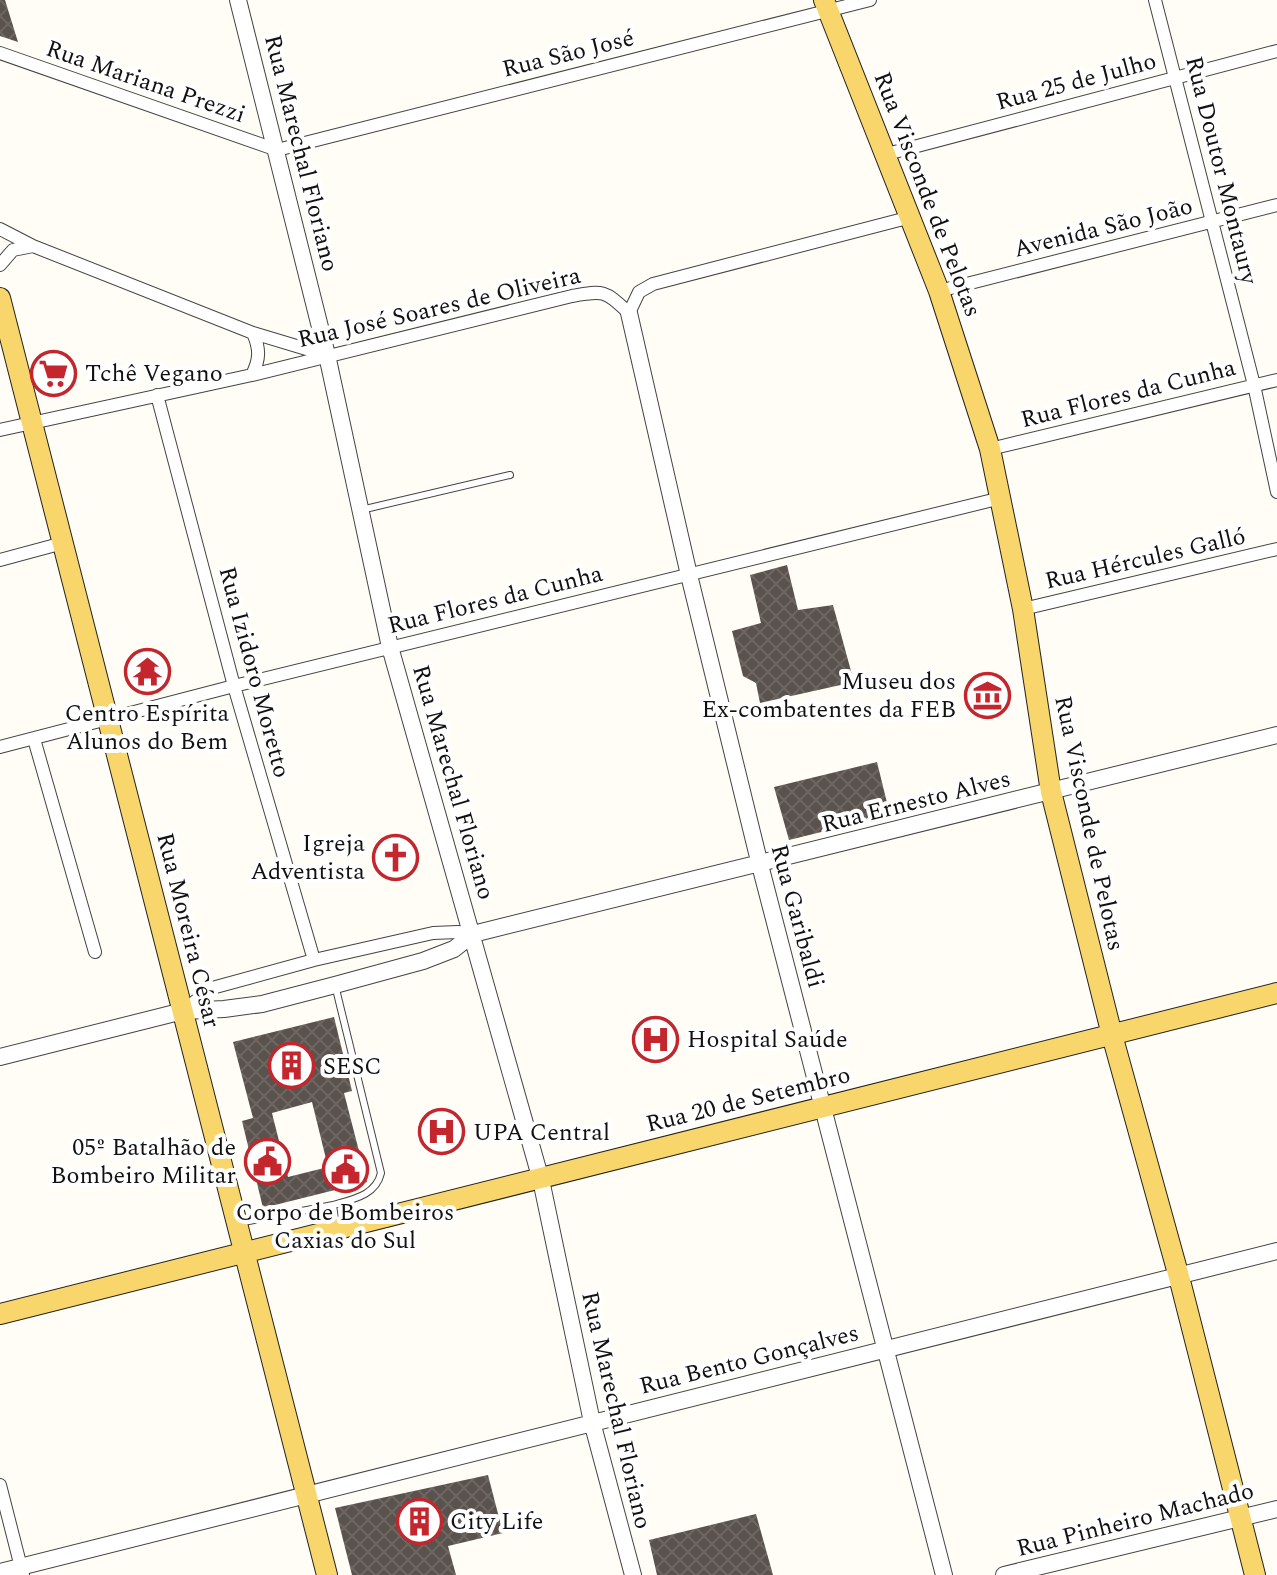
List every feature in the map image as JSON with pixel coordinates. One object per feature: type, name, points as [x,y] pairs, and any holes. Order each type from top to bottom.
[{"type":"main road","name":"Rua Visconde de Pelotas","points":[[826,5],[939,291],[990,449],[1023,609],[1051,792],[1255,1575]]},
{"type":"main road","name":"Rua Moreira César","points":[[0,300],[327,1575]]},
{"type":"main road","name":"Rua 20 de Setembro","points":[[0,1314],[1277,993]]},
{"type":"street","name":"Rua Marechal Floriano","points":[[238,0],[327,355],[390,647],[541,1180],[592,1422],[633,1575]]},
{"type":"street","name":"Rua São José","points":[[277,150],[826,5],[870,0]]},
{"type":"street","name":"Rua Doutor Montaury","points":[[1155,0],[1254,385],[1277,492]]},
{"type":"street","name":"Rua 25 de Julho","points":[[887,154],[1277,51]]},
{"type":"street","name":"Rua Mariana Prezzi","points":[[0,53],[277,150]]},
{"type":"street","name":"Avenida São João","points":[[939,291],[1277,205]]},
{"type":"street","points":[[629,313],[639,292],[653,284],[911,217]]},
{"type":"street","points":[[0,229],[33,246],[253,333],[327,355]]},
{"type":"street","points":[[0,265],[13,250],[33,246]]},
{"type":"street","name":"Rua José Soares de Oliveira","points":[[0,430],[252,375],[593,292],[607,293],[629,313]]},
{"type":"street","name":"Rua Garibaldi","points":[[629,313],[760,865],[944,1575]]},
{"type":"street","points":[[252,375],[259,353],[253,333]]},
{"type":"street","name":"Rua Flores da Cunha","points":[[990,449],[1277,380]]},
{"type":"street","name":"Rua Izidoro Moretto","points":[[157,395],[234,686],[314,960]]},
{"type":"street","name":"Rua Flores da Cunha","points":[[0,747],[390,647],[1001,498]]},
{"type":"street","points":[[0,560],[63,543]]},
{"type":"street","name":"Rua Hércules Galló","points":[[1023,609],[1277,549]]},
{"type":"street","name":"Rua Ernesto Alves","points":[[183,1011],[212,988],[314,960],[433,933],[473,934],[1277,735]]},
{"type":"street","points":[[34,739],[95,952]]},
{"type":"street","name":"Rua Ernesto Alves","points":[[0,1057],[183,1011],[262,1004],[444,953],[473,934]]},
{"type":"street","name":"Rua Bento Gonçalves","points":[[0,1572],[22,1571],[592,1422],[1277,1251]]},
{"type":"street","points":[[0,1485],[22,1571]]},
{"type":"street","name":"Rua Pinheiro Machado","points":[[1004,1575],[1277,1509]]},
{"type":"lane","points":[[361,510],[510,475]]},
{"type":"lane","points":[[237,1223],[333,1205],[371,1192],[379,1183],[381,1173],[335,985]]},
{"type":"lane","points":[[333,1205],[336,1228]]},
{"type":"building","points":[[0,0],[5,0],[18,42],[0,36]]},
{"type":"building","points":[[787,565],[798,610],[833,605],[854,682],[760,703],[756,683],[743,676],[732,631],[761,623],[750,575]]},
{"type":"building","points":[[877,762],[890,815],[789,840],[774,787]]},
{"type":"building","points":[[334,1017],[352,1091],[344,1093],[367,1182],[263,1208],[242,1121],[253,1118],[233,1042]],"holes":[[[312,1102],[328,1167],[288,1177],[272,1113]]]},
{"type":"building","name":"City Life","points":[[488,1475],[503,1533],[448,1546],[456,1575],[352,1575],[335,1508]]},
{"type":"building","points":[[756,1514],[773,1575],[657,1575],[649,1540]]},
{"type":"place","name":"Tchê Vegano","points":[[54,373]]},
{"type":"place","name":"Centro Espírita Alunos do Bem","points":[[147,671]]},
{"type":"place","name":"Museu dos Ex-combatentes da FEB","points":[[987,695]]},
{"type":"place","name":"Igreja Adventista","points":[[396,857]]},
{"type":"place","name":"Hospital Saúde","points":[[656,1039]]},
{"type":"place","name":"SESC","points":[[292,1066]]},
{"type":"place","name":"UPA Central","points":[[442,1132]]},
{"type":"place","name":"05º Batalhão de Bombeiro Militar","points":[[267,1161]]},
{"type":"place","name":"Corpo de Bombeiros Caxias do Sul","points":[[345,1170]]},
{"type":"place","name":"City Life","points":[[419,1521]]}]
